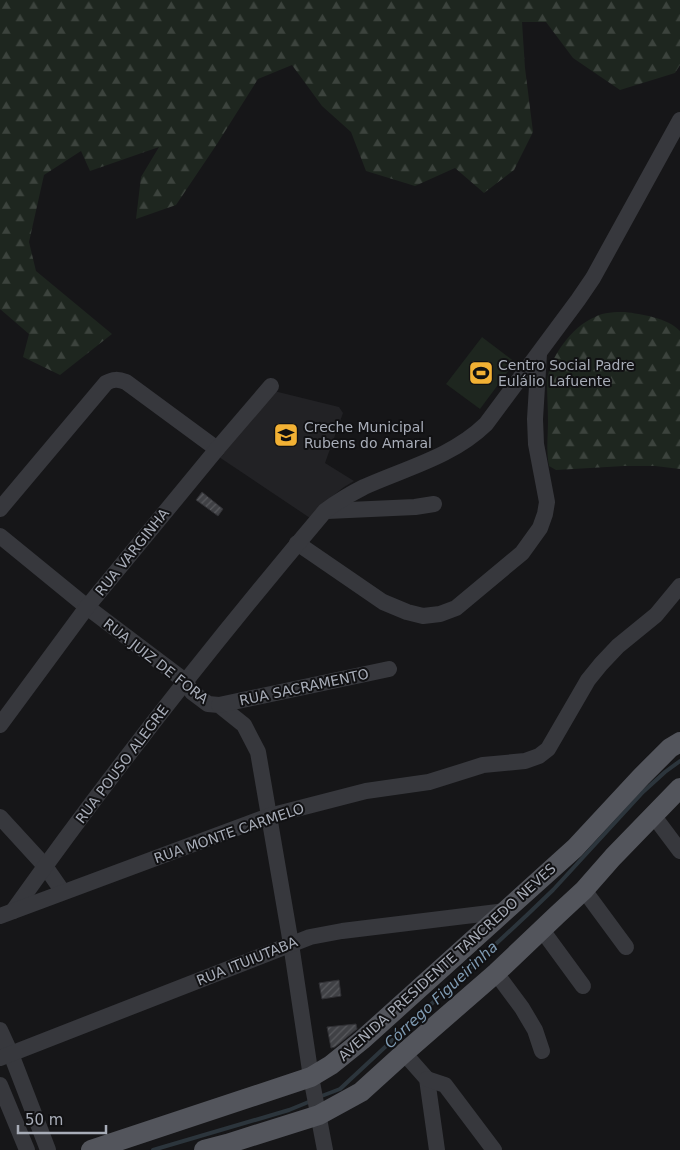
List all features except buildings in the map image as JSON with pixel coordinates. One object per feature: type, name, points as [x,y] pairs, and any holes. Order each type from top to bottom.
[{"type":"main road","name":"AVENIDA PRESIDENTE TANCREDO NEVES","points":[[91,1150],[311,1077],[331,1065],[362,1040],[575,848],[641,777],[670,748],[680,742]]},
{"type":"main road","points":[[204,1150],[228,1147],[317,1107],[361,1092],[496,973],[542,930],[556,914],[584,890],[680,788]]},
{"type":"street","name":"RUA POUSO ALEGRE","points":[[6,914],[45,866],[186,681],[325,511],[358,491],[460,445],[486,424],[593,278],[680,120]]},
{"type":"street","points":[[297,543],[383,602],[406,612],[423,616],[440,614],[456,608],[522,553],[540,528],[545,514],[547,502],[536,444],[539,354]]},
{"type":"street","points":[[0,509],[106,383],[112,380],[117,379],[126,382],[217,449]]},
{"type":"street","name":"RUA VARGINHA","points":[[0,725],[87,607],[271,386]]},
{"type":"street","points":[[325,511],[415,507],[434,504]]},
{"type":"street","name":"RUA JUIZ DE FORA","points":[[0,536],[87,607],[186,681],[192,692],[208,704],[218,706],[244,725],[258,752],[291,944],[311,1077],[325,1150]]},
{"type":"street","name":"RUA MONTE CARMELO","points":[[6,914],[270,816],[366,791],[429,782],[483,765],[525,761],[539,756],[548,749],[588,680],[601,664],[618,646],[656,615],[680,586]]},
{"type":"street","name":"RUA SACRAMENTO","points":[[218,706],[389,669]]},
{"type":"street","points":[[653,815],[680,851]]},
{"type":"street","points":[[0,817],[45,866],[63,892]]},
{"type":"street","points":[[584,890],[626,948]]},
{"type":"street","name":"RUA ITUIUTABA","points":[[6,1056],[310,936],[506,911]]},
{"type":"street","points":[[542,930],[583,986]]},
{"type":"street","points":[[496,973],[536,1030],[542,1051]]},
{"type":"street","points":[[0,1030],[6,1056],[48,1150]]},
{"type":"street","points":[[404,1053],[427,1079],[445,1086],[494,1150]]},
{"type":"street","points":[[427,1079],[437,1150]]},
{"type":"street","points":[[0,1085],[26,1150]]},
{"type":"shaded area","name":"Creche Municipal Rubens do Amaral","points":[[274,391],[339,407],[343,413],[325,463],[354,481],[319,507],[310,518],[219,457]]},
{"type":"green space","points":[[0,0],[680,0],[680,65],[675,73],[620,90],[573,58],[546,22],[522,22],[525,68],[533,132],[514,170],[484,193],[455,168],[415,186],[366,171],[351,132],[322,106],[292,65],[258,79],[176,205],[136,219],[141,177],[159,147],[90,171],[81,151],[44,175],[29,242],[36,271],[112,334],[60,375],[23,357],[29,334],[0,309]]},
{"type":"green space","points":[[625,312],[646,315],[662,320],[680,331],[680,469],[655,466],[624,466],[556,470],[549,466],[547,449],[547,382],[552,363],[570,335],[586,321],[602,314]]},
{"type":"green space","name":"Centro Social Padre Eulálio Lafuente","points":[[482,337],[515,362],[480,409],[446,384]]},
{"type":"waterway","name":"Córrego Figueirinha","points":[[319,1097],[340,1089],[527,915],[553,890],[643,792],[680,761]]},
{"type":"waterway","name":"Córrego Figueirinha","points":[[153,1150],[289,1110],[311,1101]]},
{"type":"place","name":"Centro Social Padre Eulálio Lafuente","points":[[481,373]]},
{"type":"place","name":"Creche Municipal Rubens do Amaral","points":[[286,435]]}]
